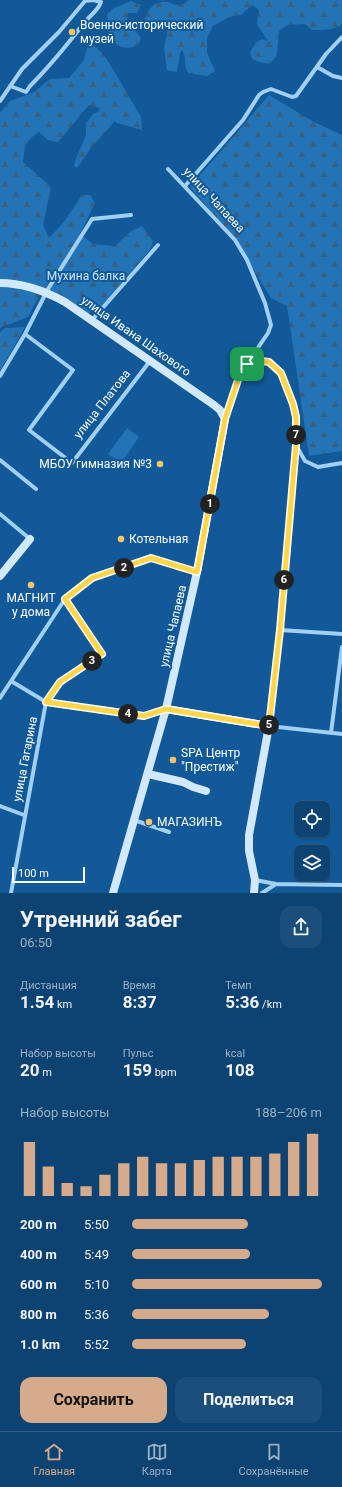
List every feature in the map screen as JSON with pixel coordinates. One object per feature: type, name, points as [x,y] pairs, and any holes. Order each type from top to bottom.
[{"type":"main road","name":"улица Ивана Шахового","points":[[0,283],[21,285],[46,293],[65,302],[214,405],[220,410],[225,419]]},
{"type":"main road","name":"улица Чапаева","points":[[113,893],[166,709],[197,572],[225,419]]},
{"type":"main road","points":[[0,576],[30,539]]},
{"type":"main road","points":[[166,709],[269,726],[249,835],[249,851],[255,880],[254,893]]},
{"type":"main road","points":[[148,774],[183,782],[193,787],[206,790]]},
{"type":"street","points":[[0,101],[10,86],[22,69],[60,32],[85,2],[93,0],[103,1],[99,8],[85,21],[66,47],[26,92],[10,86]]},
{"type":"street","points":[[185,186],[224,142],[263,92],[271,89],[292,97],[296,96],[317,67],[342,37]]},
{"type":"street","points":[[317,67],[333,76],[342,78]]},
{"type":"street","name":"улица Чапаева","points":[[168,168],[236,240],[247,260],[265,303],[271,325],[263,342],[247,364],[233,393],[225,419]]},
{"type":"street","points":[[0,376],[25,334],[46,293],[92,219],[131,215]]},
{"type":"street","points":[[92,320],[158,245]]},
{"type":"street","name":"улица Платова","points":[[25,334],[73,370],[29,430],[72,462],[150,361]]},
{"type":"street","points":[[247,364],[254,360],[269,362],[281,373],[293,404],[296,417],[296,445],[280,630],[269,726],[342,734]]},
{"type":"street","points":[[296,445],[305,461],[318,466],[342,463]]},
{"type":"street","points":[[0,460],[36,489]]},
{"type":"street","points":[[0,514],[30,539]]},
{"type":"street","points":[[0,698],[65,599],[92,578],[151,558],[197,572]]},
{"type":"street","name":"улица Гагарина","points":[[11,893],[24,815],[46,702],[60,682],[102,654],[65,599]]},
{"type":"street","points":[[280,630],[342,634]]},
{"type":"street","points":[[331,733],[342,647]]},
{"type":"street","points":[[11,681],[46,702],[144,716],[166,709]]},
{"type":"street","points":[[0,806],[24,815]]},
{"type":"street","points":[[134,820],[170,832]]},
{"type":"street","points":[[255,880],[276,884],[342,885]]},
{"type":"street","points":[[262,893],[276,884]]},
{"type":"green space","points":[[189,0],[342,0],[342,24],[328,30],[312,30],[305,24],[288,25],[279,31],[277,55],[270,64],[260,62],[252,59],[250,52],[256,43],[262,39],[268,41],[257,24],[259,10],[252,5],[241,15],[229,17],[213,26],[207,38],[207,53],[215,71],[207,76],[188,73],[182,50],[180,53],[177,72],[167,70],[164,47],[167,26],[150,28],[144,26],[145,18],[148,11],[158,3],[166,2],[180,5]]},
{"type":"green space","points":[[131,1],[141,5],[137,13],[128,13],[127,20],[141,38],[138,45],[127,48],[119,46],[112,41],[108,28],[107,14],[114,8]]},
{"type":"green space","name":"Мухина балка","points":[[92,43],[106,58],[141,117],[142,130],[114,122],[90,149],[77,168],[74,166],[75,161],[86,135],[86,123],[93,114],[98,112],[100,108],[89,105],[58,142],[48,140],[39,132],[31,138],[26,144],[23,162],[51,187],[43,225],[49,238],[64,222],[82,195],[90,195],[95,203],[80,234],[93,244],[115,246],[130,232],[142,226],[153,241],[151,248],[102,307],[87,314],[42,290],[28,317],[0,328],[0,113],[10,101],[34,92],[50,79],[69,78],[84,60],[88,45]]},
{"type":"green space","points":[[269,95],[314,122],[342,135],[342,451],[309,456],[287,306],[271,298],[235,240],[190,187]]},
{"type":"green space","points":[[25,327],[0,371],[0,332],[5,328]]},
{"type":"green space","points":[[127,428],[139,437],[121,463],[108,454]]},
{"type":"place","name":"Военно-исторический музей","points":[[72,32]]},
{"type":"place","name":"МБОУ гимназия №3","points":[[160,464]]},
{"type":"place","name":"Котельная","points":[[121,539]]},
{"type":"place","name":"МАГНИТ у дома","points":[[31,585]]},
{"type":"place","name":"SPA Центр \"Престиж\"","points":[[173,760]]},
{"type":"place","name":"МАГАЗИНЪ","points":[[149,822]]},
{"type":"route","points":[[254,360],[262,360],[269,362],[281,373],[293,404],[296,417],[296,445],[280,630],[269,726],[166,709],[144,716],[46,702],[60,682],[102,654],[65,599],[92,578],[151,558],[197,572],[225,419],[238,380],[247,364],[254,360]]}]
